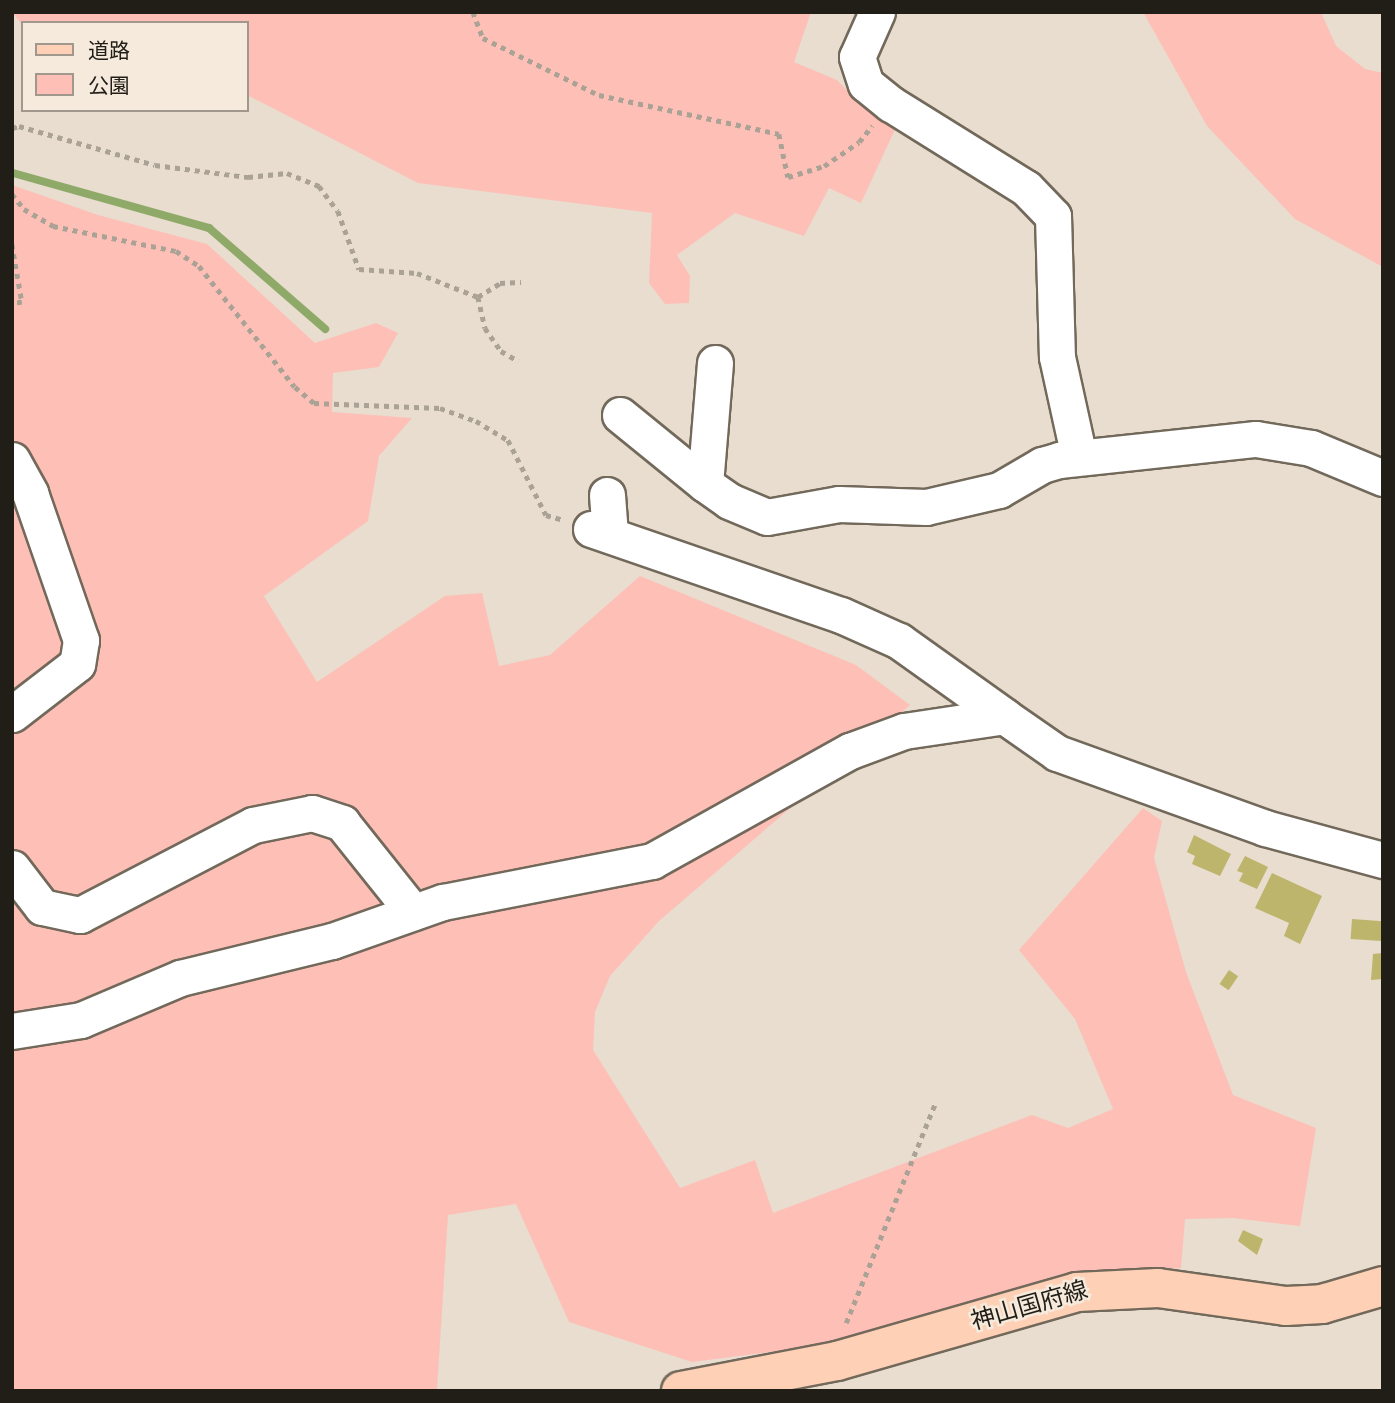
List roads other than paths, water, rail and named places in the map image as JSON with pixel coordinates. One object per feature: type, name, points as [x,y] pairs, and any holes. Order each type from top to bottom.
[{"type":"main road","name":"神山国府線","points":[[681,1391],[837,1361],[1077,1292],[1158,1288],[1286,1306],[1322,1304],[1383,1286]]},
{"type":"street","points":[[877,12],[857,57],[866,83],[891,104],[1026,188],[1053,216],[1057,357],[1079,457]]},
{"type":"street","points":[[705,484],[715,363]]},
{"type":"street","points":[[620,415],[729,502],[767,517],[839,504],[926,507],[999,490],[1042,465],[1079,457],[1256,439],[1311,448],[1383,478]]},
{"type":"street","points":[[12,460],[30,493],[81,640],[77,664],[12,714]]},
{"type":"street","points":[[607,495],[600,532],[841,615],[899,641],[1057,753],[1265,828],[1383,860]]},
{"type":"street","points":[[12,1031],[81,1020],[180,978],[332,941],[443,902],[652,861],[850,751],[904,731],[1004,716]]},
{"type":"street","points":[[12,868],[42,907],[80,915],[253,825],[312,813],[342,822],[413,912]]},
{"type":"waterway","points":[[13,173],[209,228],[325,329]]}]
